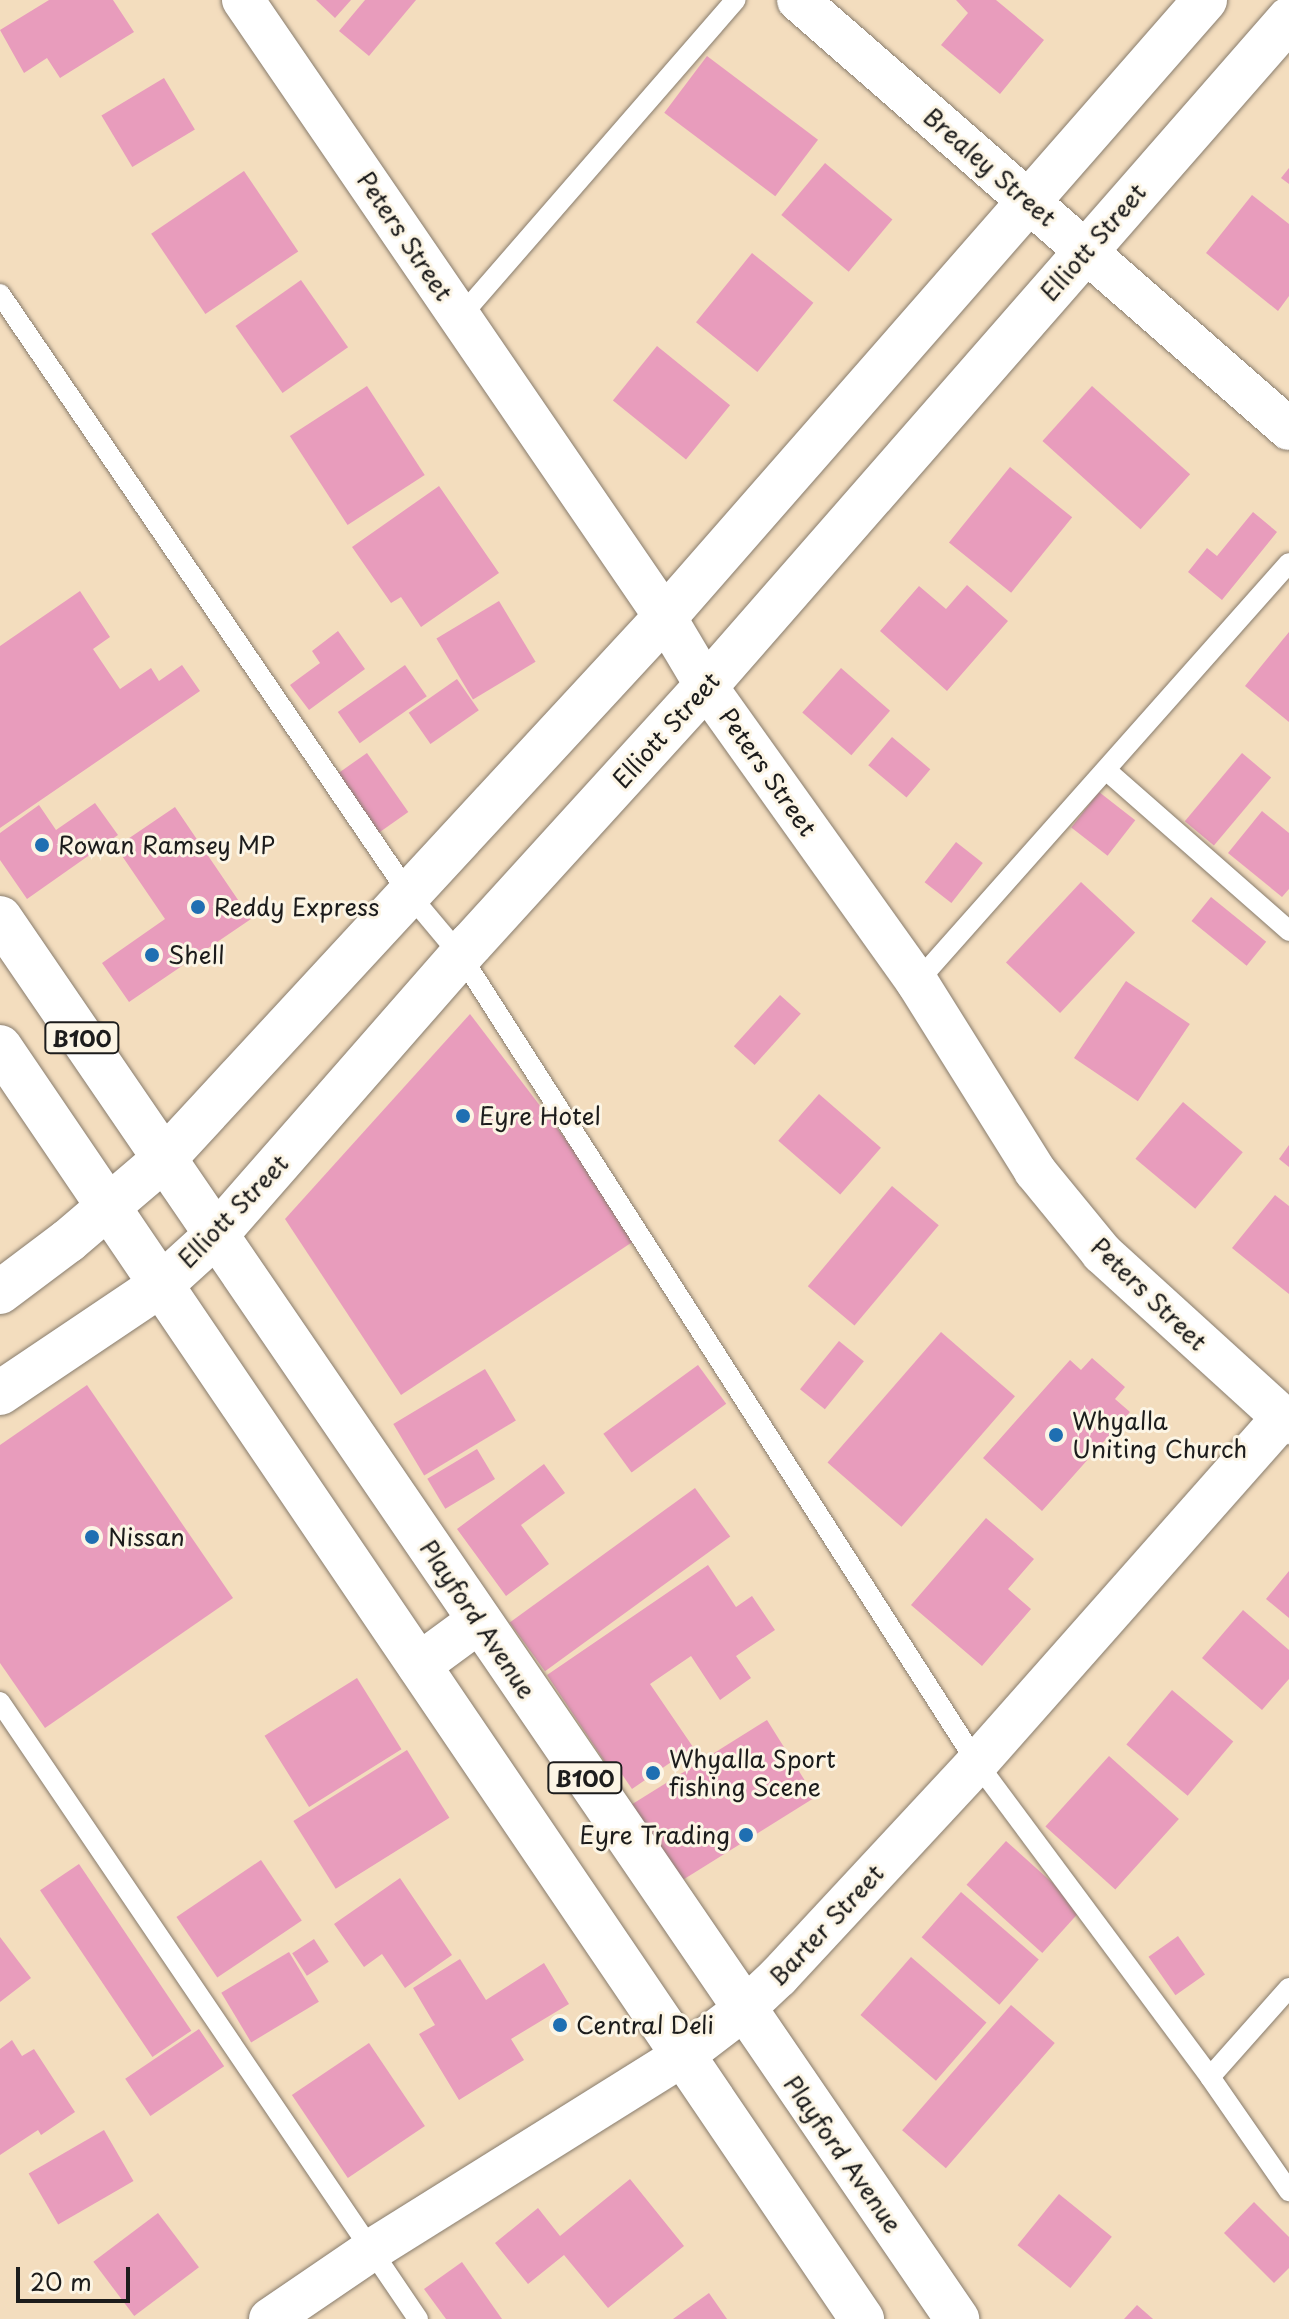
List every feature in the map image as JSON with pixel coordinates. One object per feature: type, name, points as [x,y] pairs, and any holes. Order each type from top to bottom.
[{"type":"main road","points":[[0,1292],[109,1207],[164,1159],[665,617],[1205,0]]},
{"type":"main road","name":"Elliott Street","points":[[0,1393],[161,1285],[216,1235],[461,956],[706,686],[1289,19]]},
{"type":"main road","name":"Playford Avenue","points":[[0,918],[743,2010],[957,2319]]},
{"type":"main road","name":"B100","points":[[0,1047],[862,2319]]},
{"type":"main road","points":[[419,1665],[479,1621]]},
{"type":"street","name":"Peters Street","points":[[243,0],[665,617],[706,686],[917,982],[1035,1171],[1102,1253],[1286,1420]]},
{"type":"street","name":"Brealey Street","points":[[798,0],[1289,429]]},
{"type":"street","name":"Barter Street","points":[[270,2319],[370,2251],[684,2055],[743,2010],[779,1976],[977,1763],[1286,1420]]},
{"type":"lane","points":[[460,317],[736,0]]},
{"type":"lane","points":[[0,294],[409,894],[461,956],[977,1763],[1210,2077],[1289,2191]]},
{"type":"lane","points":[[917,982],[1289,563]]},
{"type":"lane","points":[[1106,770],[1289,931]]},
{"type":"lane","points":[[0,1702],[418,2319]]},
{"type":"lane","points":[[1210,2077],[1289,1988]]},
{"type":"building","points":[[49,0],[113,0],[134,32],[60,78],[47,58],[24,73],[0,30]]},
{"type":"building","points":[[316,0],[351,0],[335,18]]},
{"type":"building","points":[[365,0],[416,0],[369,56],[339,31]]},
{"type":"building","points":[[956,0],[996,0],[1044,40],[1000,94],[941,45],[968,13]]},
{"type":"building","points":[[707,56],[818,140],[775,196],[664,113]]},
{"type":"building","points":[[164,78],[195,129],[132,167],[101,116]]},
{"type":"building","points":[[825,163],[892,220],[849,272],[781,215]]},
{"type":"building","points":[[1289,168],[1289,184],[1281,178]]},
{"type":"building","points":[[244,171],[298,251],[205,314],[151,234]]},
{"type":"building","points":[[1252,195],[1289,224],[1289,296],[1278,311],[1206,253]]},
{"type":"building","points":[[752,253],[813,303],[757,372],[696,322]]},
{"type":"building","points":[[301,280],[348,347],[283,393],[235,326]]},
{"type":"building","points":[[657,346],[730,405],[686,460],[613,400]]},
{"type":"building","points":[[367,386],[425,475],[348,525],[290,436]]},
{"type":"building","points":[[1092,386],[1190,474],[1141,529],[1042,441]]},
{"type":"building","points":[[1010,467],[1072,517],[1011,593],[949,542]]},
{"type":"building","points":[[439,486],[499,573],[421,627],[401,597],[391,603],[352,547]]},
{"type":"building","points":[[1253,512],[1277,532],[1222,600],[1188,572],[1207,548],[1217,556]]},
{"type":"building","points":[[967,585],[1008,621],[947,691],[880,631],[919,586],[946,609]]},
{"type":"building","points":[[80,591],[110,637],[93,649],[120,689],[151,668],[159,681],[182,665],[200,691],[0,828],[0,646]]},
{"type":"building","points":[[499,601],[536,662],[473,699],[436,639]]},
{"type":"building","points":[[338,631],[365,669],[309,710],[290,685],[320,663],[312,651]]},
{"type":"building","points":[[1289,632],[1289,722],[1245,686]]},
{"type":"building","points":[[405,665],[427,696],[360,743],[338,712]]},
{"type":"building","points":[[841,668],[890,711],[851,755],[802,713]]},
{"type":"building","points":[[457,679],[479,710],[430,744],[409,713]]},
{"type":"building","points":[[892,737],[930,769],[907,797],[868,765]]},
{"type":"building","points":[[367,753],[408,812],[379,833],[338,774]]},
{"type":"building","points":[[1242,753],[1271,777],[1214,846],[1185,821]]},
{"type":"building","points":[[1099,792],[1135,820],[1108,856],[1071,827]]},
{"type":"building","points":[[95,803],[118,835],[27,899],[0,860],[0,833],[39,805],[56,830]]},
{"type":"building","points":[[175,807],[251,919],[129,1002],[102,963],[165,919],[116,847]]},
{"type":"building","points":[[1262,811],[1289,833],[1289,889],[1282,897],[1228,853]]},
{"type":"building","points":[[956,842],[983,863],[951,903],[925,882]]},
{"type":"building","points":[[1081,882],[1135,932],[1060,1013],[1006,962]]},
{"type":"building","points":[[1211,897],[1266,942],[1247,966],[1191,921]]},
{"type":"building","points":[[1126,981],[1190,1024],[1138,1101],[1074,1058]]},
{"type":"building","points":[[780,995],[801,1014],[755,1065],[734,1046]]},
{"type":"building","name":"Eyre Hotel","points":[[470,1014],[640,1237],[401,1395],[285,1219]]},
{"type":"building","points":[[819,1094],[881,1148],[840,1195],[778,1141]]},
{"type":"building","points":[[1183,1102],[1243,1152],[1195,1209],[1135,1159]]},
{"type":"building","points":[[1289,1145],[1289,1167],[1279,1159]]},
{"type":"building","points":[[892,1186],[939,1225],[855,1326],[808,1286]]},
{"type":"building","points":[[1275,1195],[1289,1206],[1289,1294],[1232,1248]]},
{"type":"building","points":[[941,1332],[1015,1396],[901,1527],[828,1463]]},
{"type":"building","points":[[839,1341],[864,1361],[825,1409],[800,1389]]},
{"type":"building","name":"Whyalla Uniting Church","points":[[1092,1358],[1125,1387],[1115,1399],[1130,1412],[1042,1511],[983,1458],[1070,1360],[1081,1370]]},
{"type":"building","points":[[698,1365],[726,1404],[632,1473],[603,1434]]},
{"type":"building","points":[[485,1369],[516,1420],[424,1476],[393,1424]]},
{"type":"building","points":[[87,1385],[233,1598],[45,1728],[0,1663],[0,1445]]},
{"type":"building","points":[[477,1449],[495,1479],[445,1509],[427,1479]]},
{"type":"building","points":[[544,1464],[565,1493],[521,1525],[549,1564],[506,1596],[457,1529]]},
{"type":"building","points":[[695,1488],[730,1537],[545,1671],[510,1623]]},
{"type":"building","points":[[986,1518],[1034,1559],[1008,1589],[1031,1609],[982,1666],[911,1605]]},
{"type":"building","points":[[708,1565],[736,1607],[752,1596],[775,1630],[736,1656],[751,1678],[720,1700],[691,1656],[650,1684],[693,1747],[632,1789],[617,1767],[611,1771],[547,1675]]},
{"type":"building","points":[[1289,1571],[1289,1618],[1266,1599]]},
{"type":"building","points":[[1243,1610],[1289,1650],[1289,1679],[1262,1710],[1202,1658]]},
{"type":"building","points":[[357,1678],[402,1749],[309,1807],[265,1736]]},
{"type":"building","points":[[1172,1690],[1233,1741],[1188,1796],[1126,1744]]},
{"type":"building","points":[[767,1720],[815,1797],[678,1883],[630,1806]]},
{"type":"building","points":[[407,1750],[449,1818],[336,1889],[293,1821]]},
{"type":"building","points":[[1109,1756],[1179,1819],[1115,1889],[1045,1827]]},
{"type":"building","points":[[1006,1841],[1082,1909],[1042,1953],[967,1885]]},
{"type":"building","points":[[261,1860],[302,1921],[217,1978],[176,1917]]},
{"type":"building","points":[[79,1864],[191,2031],[152,2057],[40,1890]]},
{"type":"building","points":[[400,1878],[452,1955],[405,1988],[382,1954],[364,1967],[334,1924]]},
{"type":"building","points":[[961,1892],[1039,1960],[999,2005],[922,1937]]},
{"type":"building","points":[[1178,1936],[1205,1975],[1175,1995],[1149,1957]]},
{"type":"building","points":[[0,1937],[31,1978],[0,2002]]},
{"type":"building","points":[[314,1939],[329,1962],[307,1976],[292,1953]]},
{"type":"building","points":[[289,1952],[319,2002],[251,2042],[221,1993]]},
{"type":"building","points":[[911,1957],[986,2023],[936,2081],[860,2015]]},
{"type":"building","points":[[460,1959],[486,2000],[544,1963],[569,2004],[511,2039],[524,2060],[459,2100],[419,2034],[435,2025],[413,1988]]},
{"type":"building","points":[[1011,2005],[1055,2043],[946,2168],[902,2130]]},
{"type":"building","points":[[199,2029],[224,2066],[150,2116],[125,2079]]},
{"type":"building","points":[[12,2040],[22,2056],[34,2049],[75,2112],[41,2135],[38,2130],[0,2155],[0,2049]]},
{"type":"building","points":[[369,2043],[425,2126],[348,2178],[292,2095]]},
{"type":"building","points":[[104,2130],[134,2181],[58,2225],[29,2174]]},
{"type":"building","points":[[630,2179],[684,2246],[608,2308],[564,2255],[528,2284],[495,2243],[538,2208],[560,2236]]},
{"type":"building","points":[[1059,2194],[1112,2237],[1070,2288],[1017,2245]]},
{"type":"building","points":[[1254,2202],[1289,2237],[1289,2268],[1274,2283],[1224,2233]]},
{"type":"building","points":[[158,2213],[199,2267],[134,2316],[93,2262]]},
{"type":"building","points":[[462,2262],[502,2319],[446,2319],[424,2289]]},
{"type":"building","points":[[709,2293],[727,2319],[673,2319]]},
{"type":"building","points":[[1137,2305],[1153,2319],[1124,2319]]},
{"type":"place","name":"Rowan Ramsey MP","points":[[42,845]]},
{"type":"place","name":"Reddy Express","points":[[198,907]]},
{"type":"place","name":"Shell","points":[[152,955]]},
{"type":"place","name":"Eyre Hotel","points":[[463,1116]]},
{"type":"place","name":"Whyalla Uniting Church","points":[[1056,1435]]},
{"type":"place","name":"Nissan","points":[[92,1537]]},
{"type":"place","name":"Whyalla Sport fishing Scene","points":[[653,1773]]},
{"type":"place","name":"Eyre Trading","points":[[746,1835]]},
{"type":"place","name":"Central Deli","points":[[560,2025]]}]
